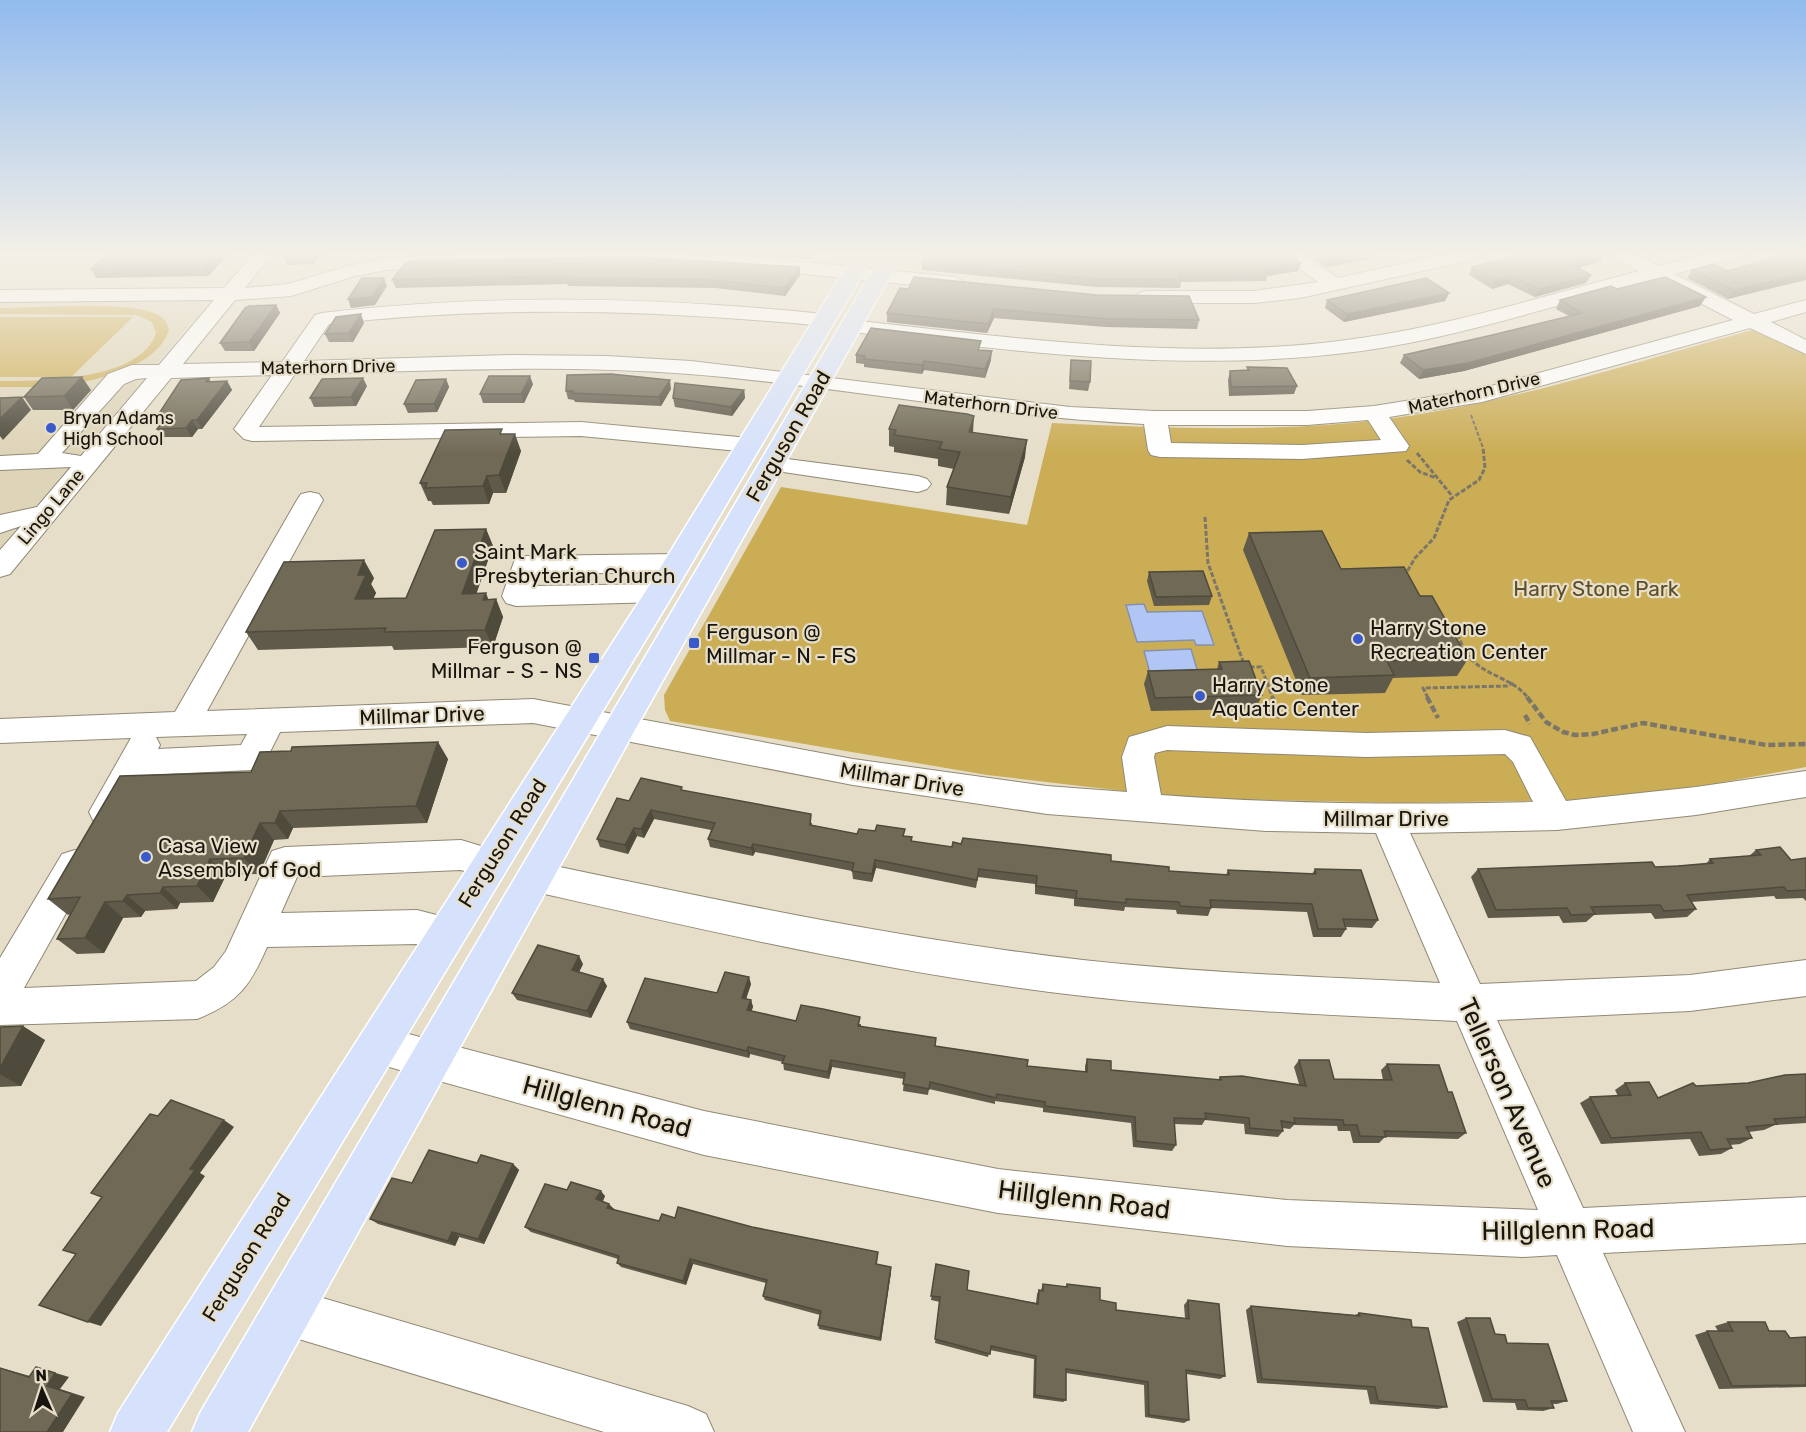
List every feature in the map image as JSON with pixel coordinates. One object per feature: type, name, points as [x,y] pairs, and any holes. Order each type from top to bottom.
[{"type":"main road","name":"Ferguson Road","points":[[137,1432],[378,1046],[489,863],[599,724],[840,320]]},
{"type":"main road","name":"Ferguson Road","points":[[219,1432],[536,877],[599,724],[659,593],[677,563],[761,454]]},
{"type":"street","name":"Lingo Lane","points":[[0,568],[209,320]]},
{"type":"street","points":[[321,320],[246,429],[252,434],[581,429],[761,454],[918,484]]},
{"type":"street","points":[[806,320],[1025,346],[1104,351],[1253,354],[1298,352],[1384,341],[1474,320]]},
{"type":"street","points":[[1752,320],[1806,348]]},
{"type":"street","name":"Materhorn Drive","points":[[50,453],[116,379],[132,372],[514,362],[606,363],[691,368],[803,381],[1015,417],[1307,418],[1374,413],[1482,395],[1752,320]]},
{"type":"street","points":[[1155,418],[1160,450],[1302,452],[1397,446],[1374,413]]},
{"type":"street","points":[[0,463],[90,459]]},
{"type":"street","points":[[0,994],[134,763],[169,725],[310,500]]},
{"type":"street","points":[[0,525],[11,520],[46,513]]},
{"type":"street","points":[[659,593],[516,596],[525,565],[677,563]]},
{"type":"street","name":"Millmar Drive","points":[[0,730],[533,711],[853,772],[1047,800],[1266,817],[1387,819],[1551,804],[1696,801],[1806,784]]},
{"type":"street","points":[[134,763],[251,757],[270,721]]},
{"type":"street","points":[[1146,809],[1137,757],[1140,746],[1150,741],[1167,738],[1366,745],[1505,742],[1519,746],[1551,804]]},
{"type":"street","name":"Tellerson Avenue","points":[[1387,819],[1659,1432]]},
{"type":"street","points":[[0,1005],[4,1008],[197,1000],[210,995],[234,976],[285,862],[461,855],[489,863]]},
{"type":"street","points":[[536,877],[774,929],[941,958],[1083,978],[1247,992],[1468,1003],[1690,993],[1806,978]]},
{"type":"street","points":[[255,930],[417,927],[447,933]]},
{"type":"street","name":"Hillglenn Road","points":[[378,1046],[704,1133],[998,1191],[1287,1223],[1523,1234],[1570,1234],[1806,1220]]},
{"type":"street","points":[[289,1312],[688,1432]]},
{"type":"path","points":[[1462,412],[1471,413],[1475,410]]},
{"type":"path","points":[[1402,583],[1415,558],[1434,538],[1443,510],[1453,497],[1479,480],[1485,468],[1483,444],[1471,413]]},
{"type":"path","points":[[1416,452],[1453,497]]},
{"type":"path","points":[[1409,462],[1420,472],[1436,478]]},
{"type":"path","points":[[1205,517],[1208,533],[1208,563],[1245,667],[1261,667],[1281,719]]},
{"type":"path","points":[[1435,615],[1458,630],[1468,654],[1486,670],[1520,689],[1543,721],[1575,735],[1590,735],[1629,723],[1643,723],[1766,745],[1806,744]]},
{"type":"path","points":[[1458,654],[1468,654]]},
{"type":"path","points":[[1438,718],[1423,688],[1507,686],[1512,683]]},
{"type":"shaded area","name":"Bryan Adams High School","points":[[0,320],[194,320],[0,548]]},
{"type":"green space","points":[[0,320],[130,320],[71,377],[0,377]]},
{"type":"green space","points":[[147,320],[164,320],[169,330],[155,351],[131,367],[79,383],[74,387],[0,387],[0,381],[87,375],[131,361],[147,349],[156,333],[152,322]]},
{"type":"green space","name":"Harry Stone Park","points":[[1752,330],[1764,332],[1806,353],[1806,767],[1708,785],[1583,800],[1402,803],[1184,798],[987,775],[670,721],[665,710],[664,695],[781,487],[1027,525],[1052,423],[1178,428],[1262,428],[1387,419],[1525,393]]},
{"type":"water","points":[[1144,604],[1147,612],[1202,611],[1214,645],[1196,645],[1194,640],[1137,642],[1126,605]]},
{"type":"water","points":[[1191,649],[1199,676],[1151,677],[1144,651]]},
{"type":"building","points":[[237,320],[265,320],[249,342],[220,343]]},
{"type":"building","points":[[334,320],[357,320],[349,333],[325,334]]},
{"type":"building","points":[[950,320],[990,320],[988,324]]},
{"type":"building","points":[[1554,320],[1624,320],[1468,363],[1423,370],[1404,355]]},
{"type":"building","points":[[871,328],[981,341],[978,350],[992,351],[985,369],[924,361],[922,365],[864,359],[865,356],[856,355]]},
{"type":"building","points":[[1071,360],[1091,361],[1090,382],[1070,381]]},
{"type":"building","points":[[1247,367],[1287,368],[1297,386],[1231,387],[1230,371],[1249,370]]},
{"type":"building","points":[[611,374],[670,380],[659,397],[566,391],[567,375]]},
{"type":"building","points":[[489,376],[530,376],[521,394],[480,394]]},
{"type":"building","points":[[82,377],[64,396],[24,397],[42,378]]},
{"type":"building","points":[[209,378],[206,382],[227,381],[197,420],[192,420],[186,428],[157,429],[168,415],[158,415],[181,380]]},
{"type":"building","points":[[363,378],[351,397],[310,398],[322,379]]},
{"type":"building","points":[[446,379],[434,404],[404,404],[416,380]]},
{"type":"building","points":[[675,383],[744,390],[731,407],[673,398]]},
{"type":"building","points":[[22,397],[0,419],[0,398]]},
{"type":"building","points":[[899,405],[967,414],[974,416],[969,432],[1027,440],[1011,497],[947,487],[960,452],[939,449],[942,442],[894,435],[896,430],[889,429]]},
{"type":"building","points":[[502,429],[500,434],[515,434],[499,475],[487,476],[483,486],[425,488],[427,483],[420,483],[445,430]]},
{"type":"building","points":[[486,529],[462,594],[486,593],[483,600],[496,599],[485,630],[384,632],[386,628],[246,632],[284,562],[364,560],[358,575],[366,575],[355,599],[406,598],[435,530]]},
{"type":"building","name":"Harry Stone Recreation Center","points":[[1322,531],[1341,569],[1404,567],[1420,596],[1432,596],[1468,659],[1387,661],[1394,675],[1310,678],[1249,533]]},
{"type":"building","points":[[1203,571],[1212,596],[1156,597],[1149,572]]},
{"type":"building","points":[[1249,661],[1262,695],[1155,698],[1148,671],[1222,669],[1219,662]]},
{"type":"building","name":"Casa View Assembly of God","points":[[438,742],[416,806],[280,811],[275,823],[260,823],[244,858],[210,859],[197,886],[163,887],[160,893],[127,895],[123,901],[105,902],[85,938],[57,939],[80,897],[48,899],[120,776],[251,772],[260,752],[291,751],[292,747]]},
{"type":"building","points":[[641,778],[682,787],[681,790],[811,814],[810,825],[857,834],[859,829],[875,831],[877,825],[905,829],[903,836],[912,837],[911,841],[952,847],[953,842],[961,844],[963,838],[1111,855],[1111,861],[1169,867],[1169,871],[1229,875],[1228,870],[1316,874],[1315,869],[1361,870],[1378,920],[1343,919],[1346,929],[1318,929],[1312,904],[1210,900],[1211,908],[1180,906],[1179,902],[1126,899],[1126,903],[1076,898],[1077,891],[1036,886],[1037,876],[979,869],[977,880],[875,860],[872,874],[852,871],[854,863],[753,844],[751,848],[708,839],[715,823],[651,810],[641,829],[634,828],[625,845],[597,839],[617,798],[629,801]]},
{"type":"building","points":[[1780,847],[1791,860],[1806,858],[1806,890],[1787,891],[1784,887],[1687,895],[1696,909],[1664,911],[1660,905],[1591,907],[1595,914],[1571,915],[1567,908],[1496,910],[1478,869],[1652,862],[1655,867],[1678,866],[1713,863],[1710,859],[1761,855],[1756,850]]},
{"type":"building","points":[[538,945],[579,956],[572,970],[603,979],[587,1011],[512,993]]},
{"type":"building","points":[[725,972],[749,977],[742,998],[751,1000],[747,1010],[796,1021],[801,1005],[823,1009],[860,1017],[858,1026],[936,1038],[935,1046],[1028,1060],[1027,1066],[1087,1072],[1087,1059],[1111,1061],[1111,1070],[1221,1080],[1220,1077],[1242,1076],[1306,1086],[1299,1060],[1329,1060],[1334,1079],[1392,1080],[1387,1064],[1439,1065],[1448,1092],[1452,1092],[1466,1133],[1384,1131],[1386,1137],[1360,1136],[1357,1125],[1344,1125],[1343,1120],[1294,1118],[1295,1123],[1281,1121],[1283,1131],[1250,1128],[1249,1118],[1205,1113],[1206,1119],[1174,1118],[1176,1145],[1136,1141],[1135,1117],[1045,1106],[1045,1102],[997,1094],[996,1098],[930,1082],[929,1089],[903,1084],[905,1073],[831,1060],[828,1072],[782,1063],[785,1056],[748,1047],[747,1051],[627,1022],[645,978],[717,993]]},
{"type":"building","points":[[23,1026],[0,1068],[0,1027]]},
{"type":"building","points":[[1806,1074],[1806,1117],[1774,1119],[1777,1124],[1746,1127],[1752,1138],[1727,1139],[1732,1148],[1710,1150],[1701,1132],[1611,1138],[1590,1097],[1631,1095],[1625,1083],[1649,1082],[1658,1098],[1693,1083],[1696,1086],[1748,1083],[1785,1075]]},
{"type":"building","points":[[171,1100],[224,1120],[190,1169],[195,1170],[88,1322],[39,1305],[76,1254],[63,1250],[102,1197],[91,1193],[150,1114],[158,1116]]},
{"type":"building","points":[[429,1150],[477,1163],[481,1155],[513,1164],[478,1239],[452,1232],[448,1241],[370,1219],[392,1178],[412,1183]]},
{"type":"building","points":[[571,1182],[601,1191],[596,1199],[609,1204],[607,1208],[659,1221],[662,1214],[675,1218],[678,1207],[752,1227],[878,1252],[876,1264],[891,1267],[880,1338],[818,1325],[821,1311],[763,1296],[767,1280],[690,1259],[683,1281],[617,1263],[619,1256],[525,1227],[545,1184],[567,1190]]},
{"type":"building","points":[[936,1264],[969,1271],[967,1290],[1038,1304],[1039,1290],[1043,1291],[1043,1284],[1067,1287],[1067,1284],[1100,1288],[1100,1300],[1116,1303],[1116,1310],[1189,1319],[1188,1300],[1219,1304],[1225,1376],[1186,1370],[1189,1420],[1149,1415],[1148,1382],[1066,1369],[1066,1400],[1035,1395],[1036,1356],[991,1346],[990,1354],[935,1339],[940,1297],[931,1296]]},
{"type":"building","points":[[1251,1306],[1360,1316],[1359,1313],[1411,1320],[1412,1327],[1428,1328],[1447,1407],[1378,1401],[1375,1387],[1262,1379]]},
{"type":"building","points":[[1466,1318],[1490,1318],[1495,1334],[1505,1335],[1507,1343],[1548,1344],[1567,1401],[1551,1401],[1554,1408],[1528,1408],[1525,1400],[1492,1399]]},
{"type":"building","points":[[1728,1322],[1765,1322],[1769,1331],[1785,1331],[1790,1338],[1806,1337],[1806,1385],[1732,1386],[1707,1331],[1733,1331]]},
{"type":"building","points":[[36,1367],[55,1373],[47,1386],[72,1394],[47,1432],[0,1432],[0,1368],[29,1377]]},
{"type":"place","name":"Bryan Adams High School","points":[[51,428]]},
{"type":"place","name":"Saint Mark Presbyterian Church","points":[[462,563]]},
{"type":"place","name":"Harry Stone Recreation Center","points":[[1358,639]]},
{"type":"place","name":"Ferguson @ Millmar - N - FS","points":[[694,643]]},
{"type":"place","name":"Ferguson @ Millmar - S - NS","points":[[594,658]]},
{"type":"place","name":"Harry Stone Aquatic Center","points":[[1200,696]]},
{"type":"place","name":"Casa View Assembly of God","points":[[146,857]]}]
